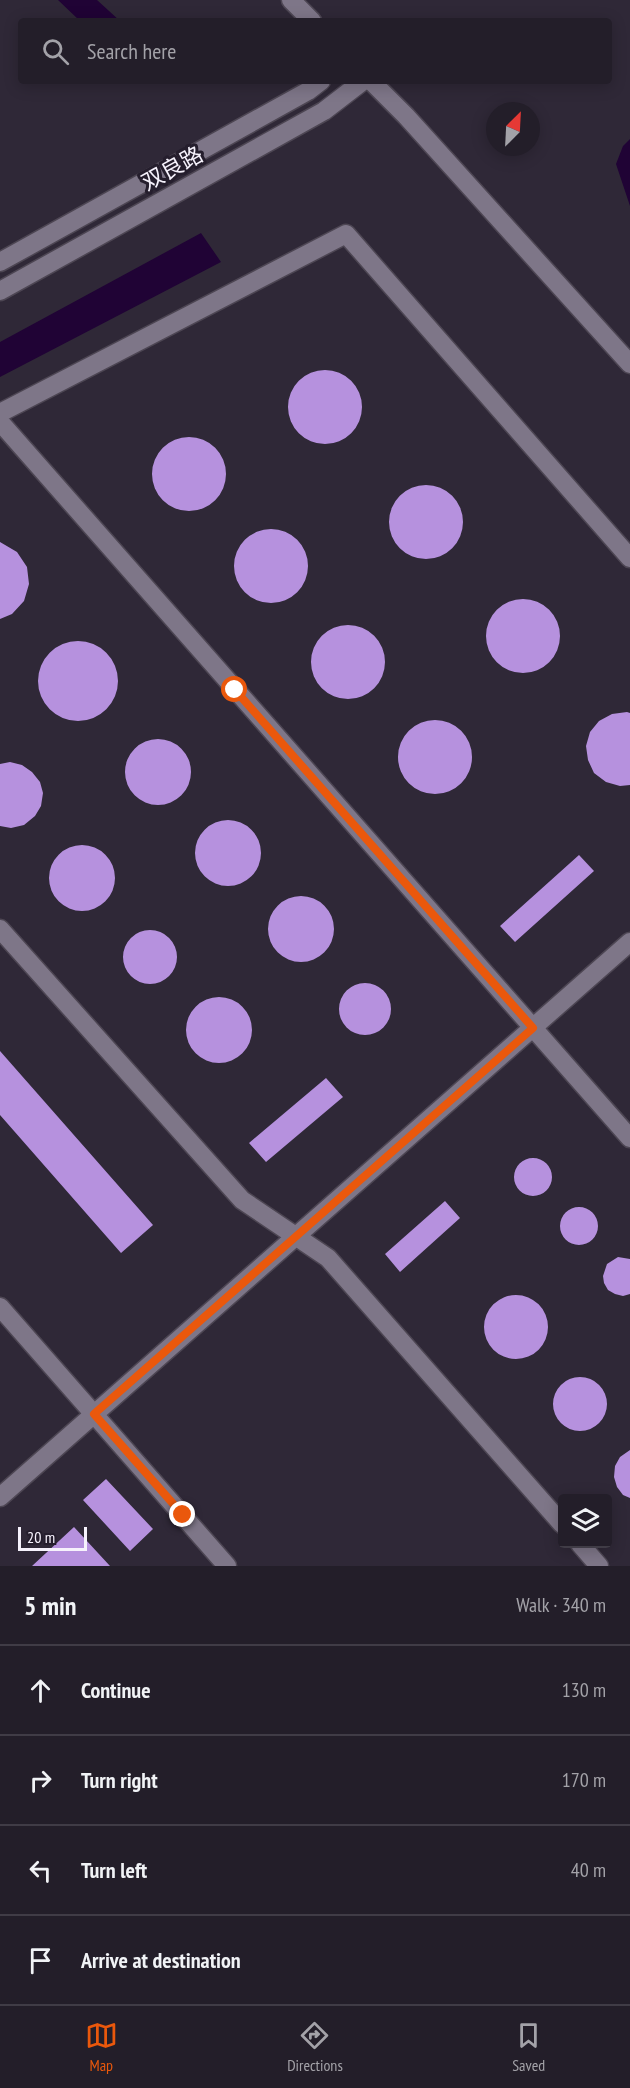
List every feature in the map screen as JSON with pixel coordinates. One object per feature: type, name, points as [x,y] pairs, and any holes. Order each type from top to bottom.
[{"type":"street","points":[[291,0],[309,18]]},
{"type":"street","name":"双良路","points":[[0,262],[317,84]]},
{"type":"street","name":"双良路","points":[[0,291],[324,111],[359,84]]},
{"type":"street","points":[[374,84],[406,116],[630,364]]},
{"type":"street","points":[[0,413],[346,234],[630,558]]},
{"type":"street","points":[[0,422],[630,1138]]},
{"type":"street","points":[[0,929],[242,1200],[328,1258],[558,1519]]},
{"type":"street","points":[[0,1497],[630,942]]},
{"type":"street","points":[[0,1307],[227,1566]]},
{"type":"street","points":[[584,1548],[600,1566]]},
{"type":"shaded area","points":[[58,0],[97,0],[117,18],[77,18]]},
{"type":"shaded area","points":[[630,139],[630,206],[616,164],[623,146]]},
{"type":"shaded area","points":[[201,233],[221,262],[0,377],[0,342]]},
{"type":"building","points":[[325,370],[339,373],[351,381],[359,393],[362,407],[359,421],[351,433],[339,441],[325,444],[311,441],[299,433],[291,421],[288,407],[291,393],[299,381],[311,373]]},
{"type":"building","points":[[189,437],[203,440],[215,448],[223,460],[226,474],[223,488],[215,500],[203,508],[189,511],[175,508],[163,500],[155,488],[152,474],[155,460],[163,448],[175,440]]},
{"type":"building","points":[[426,485],[440,488],[452,496],[460,508],[463,522],[460,536],[452,548],[440,556],[426,559],[412,556],[400,548],[392,536],[389,522],[392,508],[400,496],[412,488]]},
{"type":"building","points":[[271,529],[285,532],[297,540],[305,552],[308,566],[305,580],[297,592],[285,600],[271,603],[257,600],[245,592],[237,580],[234,566],[237,552],[245,540],[257,532]]},
{"type":"building","points":[[0,542],[17,552],[27,567],[29,584],[24,601],[12,614],[0,619]]},
{"type":"building","points":[[523,599],[537,602],[549,610],[557,622],[560,636],[557,650],[549,662],[537,670],[523,673],[509,670],[497,662],[489,650],[486,636],[489,622],[497,610],[509,602]]},
{"type":"building","points":[[348,625],[362,628],[374,636],[382,648],[385,662],[382,676],[374,688],[362,696],[348,699],[334,696],[322,688],[314,676],[311,662],[314,648],[322,636],[334,628]]},
{"type":"building","points":[[70,641],[86,641],[100,648],[111,659],[118,673],[115,696],[100,714],[86,721],[70,721],[56,714],[45,703],[38,689],[38,673],[45,659],[56,648]]},
{"type":"building","points":[[630,713],[630,785],[620,786],[606,782],[594,773],[588,760],[586,746],[590,732],[599,721],[612,714]]},
{"type":"building","points":[[435,720],[449,723],[461,731],[469,743],[472,757],[469,771],[461,783],[449,791],[435,794],[421,791],[409,783],[401,771],[398,757],[401,743],[409,731],[421,723]]},
{"type":"building","points":[[158,739],[171,742],[181,749],[188,759],[191,772],[188,785],[181,795],[171,802],[158,805],[145,802],[135,795],[128,785],[125,772],[128,759],[135,749],[145,742]]},
{"type":"building","points":[[10,762],[22,765],[32,772],[40,782],[43,793],[41,806],[35,816],[24,825],[11,828],[0,826],[0,764]]},
{"type":"building","points":[[228,820],[240,823],[251,830],[258,841],[261,853],[258,865],[251,876],[240,883],[228,886],[216,883],[205,876],[198,865],[195,853],[198,841],[205,830],[216,823]]},
{"type":"building","points":[[82,845],[94,848],[105,855],[112,866],[115,878],[112,890],[105,901],[94,908],[82,911],[70,908],[59,901],[52,890],[49,878],[52,866],[59,855],[70,848]]},
{"type":"building","points":[[579,855],[594,871],[515,942],[500,926]]},
{"type":"building","points":[[301,896],[313,899],[324,906],[331,917],[334,929],[331,941],[324,952],[313,959],[301,962],[289,959],[278,952],[271,941],[268,929],[271,917],[278,906],[289,899]]},
{"type":"building","points":[[145,930],[155,930],[165,934],[173,942],[177,957],[173,972],[165,980],[155,984],[145,984],[135,980],[127,972],[123,962],[123,952],[127,942],[135,934]]},
{"type":"building","points":[[365,983],[375,985],[383,991],[389,999],[391,1009],[389,1019],[383,1027],[375,1033],[365,1035],[355,1033],[347,1027],[341,1019],[339,1009],[341,999],[347,991],[355,985]]},
{"type":"building","points":[[219,997],[231,1000],[242,1007],[249,1018],[252,1030],[249,1042],[242,1053],[231,1060],[219,1063],[207,1060],[196,1053],[189,1042],[186,1030],[189,1018],[196,1007],[207,1000]]},
{"type":"building","points":[[0,1051],[153,1225],[121,1253],[0,1115]]},
{"type":"building","points":[[326,1078],[343,1097],[266,1162],[249,1143]]},
{"type":"building","points":[[533,1158],[547,1163],[552,1177],[547,1191],[533,1196],[519,1191],[514,1177],[519,1163]]},
{"type":"building","points":[[445,1201],[460,1218],[400,1272],[385,1254]]},
{"type":"building","points":[[579,1207],[593,1212],[598,1226],[593,1240],[579,1245],[565,1240],[560,1226],[565,1212]]},
{"type":"building","points":[[618,1257],[630,1259],[630,1294],[623,1296],[608,1290],[603,1276],[607,1264]]},
{"type":"building","points":[[516,1295],[534,1301],[542,1309],[548,1327],[542,1345],[534,1353],[516,1359],[498,1353],[490,1345],[484,1327],[490,1309],[498,1301]]},
{"type":"building","points":[[580,1377],[590,1379],[599,1385],[605,1394],[607,1404],[605,1414],[599,1423],[590,1429],[580,1431],[570,1429],[561,1423],[555,1414],[553,1404],[555,1394],[561,1385],[570,1379]]},
{"type":"building","points":[[630,1450],[630,1498],[623,1495],[614,1477],[615,1466],[620,1457]]},
{"type":"building","points":[[106,1479],[153,1529],[130,1551],[83,1500]]},
{"type":"building","points":[[74,1527],[110,1566],[32,1566]]},
{"type":"route","points":[[183,1515],[94,1414],[533,1028],[235,690]]}]
